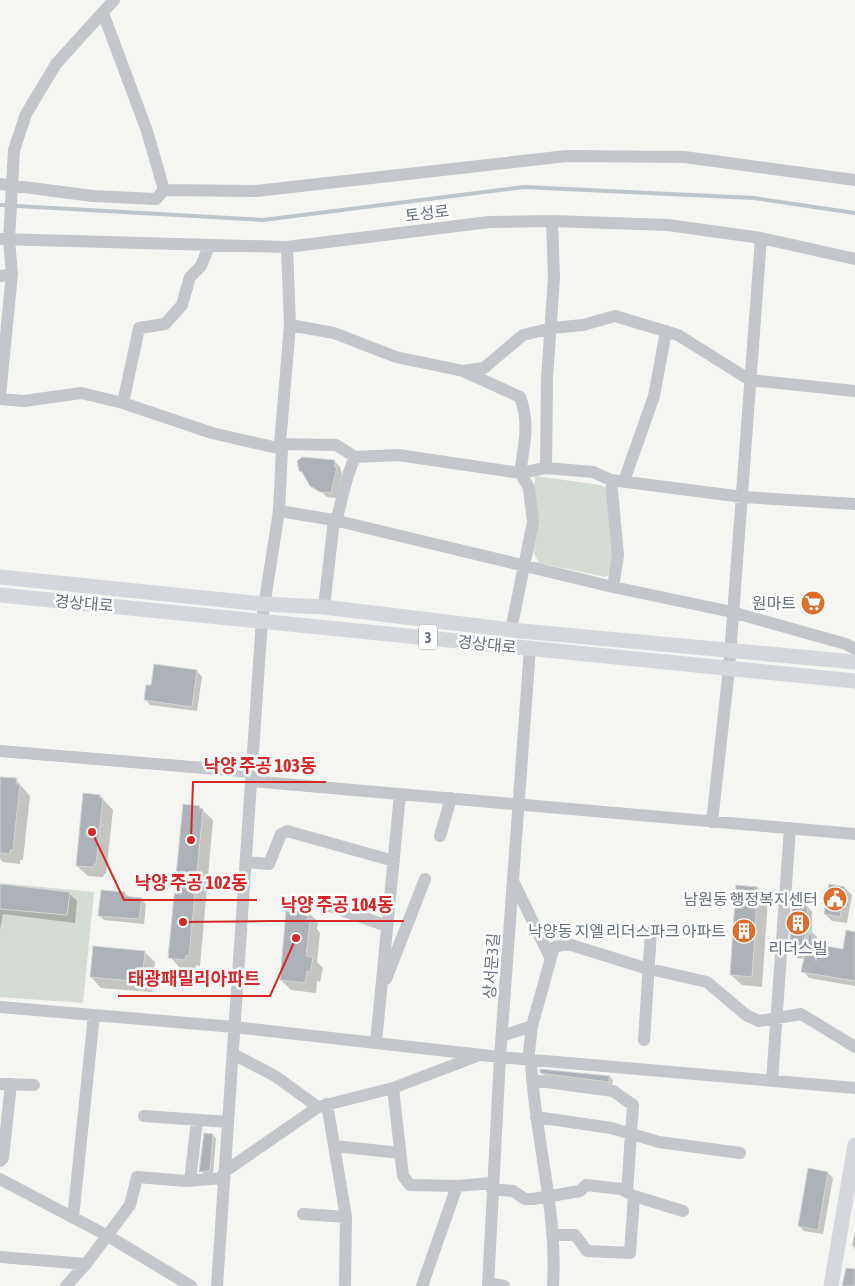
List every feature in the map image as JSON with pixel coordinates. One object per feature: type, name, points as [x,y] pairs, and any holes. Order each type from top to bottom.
[{"type":"main road","name":"경상대로","points":[[0,577],[263,604],[324,607],[512,630],[730,652],[855,662]]},
{"type":"main road","name":"경상대로","points":[[0,595],[855,681]]},
{"type":"main road","points":[[832,1286],[855,1145]]},
{"type":"street","points":[[114,0],[56,64],[26,114],[14,150],[6,184],[6,275],[0,397],[24,401],[81,393],[123,403],[212,434],[281,447],[336,445],[355,457],[375,458],[398,455],[520,473],[546,468],[593,472],[618,481],[743,497],[855,504]]},
{"type":"street","points":[[103,13],[147,132],[164,190]]},
{"type":"street","points":[[6,184],[93,196],[156,199],[164,190],[256,190],[567,156],[684,158],[855,180]]},
{"type":"street","points":[[546,468],[547,378],[552,328],[554,277],[552,221]]},
{"type":"street","name":"토성로","points":[[6,238],[287,247],[480,223],[552,221],[668,225],[761,238],[855,259]]},
{"type":"street","points":[[712,822],[729,669],[761,238]]},
{"type":"street","points":[[123,403],[139,328],[165,324],[182,305],[190,277],[201,266],[209,246]]},
{"type":"street","points":[[217,1286],[263,604],[279,511],[281,447],[290,325],[287,247]]},
{"type":"street","points":[[463,372],[484,368],[524,335],[552,328],[583,325],[615,316],[678,335],[750,380],[855,391]]},
{"type":"street","points":[[290,325],[334,333],[396,357],[463,372],[520,397],[526,411],[526,434],[520,473],[530,488],[533,522],[512,630]]},
{"type":"street","points":[[613,587],[618,555],[618,481],[654,396],[666,331]]},
{"type":"street","points":[[324,607],[335,520],[344,496],[346,476],[355,457]]},
{"type":"street","points":[[279,511],[335,520],[613,587],[732,612],[846,644],[855,649]]},
{"type":"street","name":"상서문3길","points":[[488,1284],[500,1057],[530,648]]},
{"type":"street","points":[[0,751],[400,794],[520,803],[855,834]]},
{"type":"street","points":[[376,1043],[400,794]]},
{"type":"street","points":[[440,836],[451,798]]},
{"type":"street","points":[[772,1081],[790,828]]},
{"type":"street","points":[[247,862],[269,864],[281,834],[287,830],[394,861]]},
{"type":"street","points":[[381,993],[425,879]]},
{"type":"street","points":[[514,882],[550,958]]},
{"type":"street","points":[[330,906],[387,926]]},
{"type":"street","points":[[644,1040],[651,932]]},
{"type":"street","points":[[554,1286],[549,1196],[529,1060],[532,1026],[554,946],[568,944],[648,968],[707,982],[746,1015],[759,1022],[801,1014],[855,1047]]},
{"type":"street","points":[[0,1006],[234,1027],[529,1060],[855,1088]]},
{"type":"street","points":[[73,1218],[94,1015]]},
{"type":"street","points":[[502,1036],[532,1026]]},
{"type":"street","points":[[233,1054],[275,1076],[323,1106],[334,1146],[346,1217],[345,1286]]},
{"type":"street","points":[[66,1286],[86,1264],[130,1205],[137,1177],[190,1181],[224,1175],[323,1106],[393,1088],[479,1055]]},
{"type":"street","points":[[532,1080],[612,1091],[633,1105],[630,1253],[587,1251],[575,1236],[552,1235]]},
{"type":"street","points":[[0,1161],[3,1158],[5,1084],[34,1085]]},
{"type":"street","points":[[393,1088],[403,1176],[410,1185],[492,1186],[513,1191],[525,1199],[580,1191],[586,1185],[621,1189],[683,1211]]},
{"type":"street","points":[[144,1116],[228,1122]]},
{"type":"street","points":[[536,1117],[631,1133],[659,1142],[740,1153]]},
{"type":"street","points":[[190,1181],[197,1120]]},
{"type":"street","points":[[334,1146],[400,1153]]},
{"type":"street","points":[[0,1179],[108,1236],[191,1286]]},
{"type":"street","points":[[422,1286],[457,1186]]},
{"type":"street","points":[[304,1214],[346,1217]]},
{"type":"street","points":[[0,1257],[86,1264]]},
{"type":"street","points":[[488,1284],[504,1286]]},
{"type":"shaded area","points":[[535,476],[600,485],[608,489],[613,523],[612,572],[605,577],[539,563],[532,549]]},
{"type":"shaded area","points":[[0,883],[94,892],[83,1003],[0,997]]},
{"type":"building","points":[[302,457],[335,460],[335,467],[337,467],[331,493],[320,492],[310,486],[302,472],[299,471],[297,461]]},
{"type":"building","points":[[154,664],[197,670],[192,707],[144,700],[146,685],[151,685]]},
{"type":"building","points":[[0,777],[17,778],[16,784],[20,784],[13,850],[10,850],[10,854],[0,853]]},
{"type":"building","points":[[83,793],[100,795],[100,798],[103,798],[96,864],[93,867],[76,866]]},
{"type":"building","points":[[183,804],[200,806],[199,808],[203,809],[189,956],[186,956],[185,960],[168,958]]},
{"type":"building","points":[[0,884],[70,892],[67,915],[0,909]]},
{"type":"building","name":"남원동 행정복지센터","points":[[829,884],[845,887],[840,917],[824,914]]},
{"type":"building","name":"낙양동 지엘 리더스파크 아파트","points":[[736,885],[758,887],[752,977],[730,975]]},
{"type":"building","points":[[101,890],[125,892],[125,896],[142,898],[139,919],[98,916]]},
{"type":"building","points":[[793,897],[803,898],[803,904],[806,904],[808,913],[804,943],[807,943],[810,929],[816,961],[819,945],[843,949],[846,930],[855,932],[855,981],[801,972],[805,953],[789,952]]},
{"type":"building","points":[[295,909],[308,910],[307,920],[310,921],[306,956],[313,957],[310,972],[307,971],[305,983],[280,980],[286,911],[294,912]]},
{"type":"building","points":[[93,946],[145,951],[142,982],[90,977]]},
{"type":"building","points":[[540,1069],[610,1076],[609,1082],[540,1073]]},
{"type":"building","points":[[204,1133],[213,1134],[210,1171],[199,1172]]},
{"type":"building","points":[[808,1168],[828,1172],[818,1230],[798,1226]]},
{"type":"building","points":[[846,1268],[855,1269],[855,1286],[842,1286]]},
{"type":"waterway","points":[[0,205],[263,220],[524,187],[754,198],[855,213]]},
{"type":"place","name":"원마트","points":[[813,603]]},
{"type":"place","name":"낙양 주공 102동","points":[[92,832]]},
{"type":"place","name":"낙양 주공 103동","points":[[191,840]]},
{"type":"place","name":"남원동 행정복지센터","points":[[835,899]]},
{"type":"place","name":"낙양 주공 104동","points":[[183,922]]},
{"type":"place","name":"리더스빌","points":[[798,923]]},
{"type":"place","name":"낙양동 지엘 리더스파크 아파트","points":[[744,931]]},
{"type":"place","name":"태광패밀리아파트","points":[[296,938]]}]
